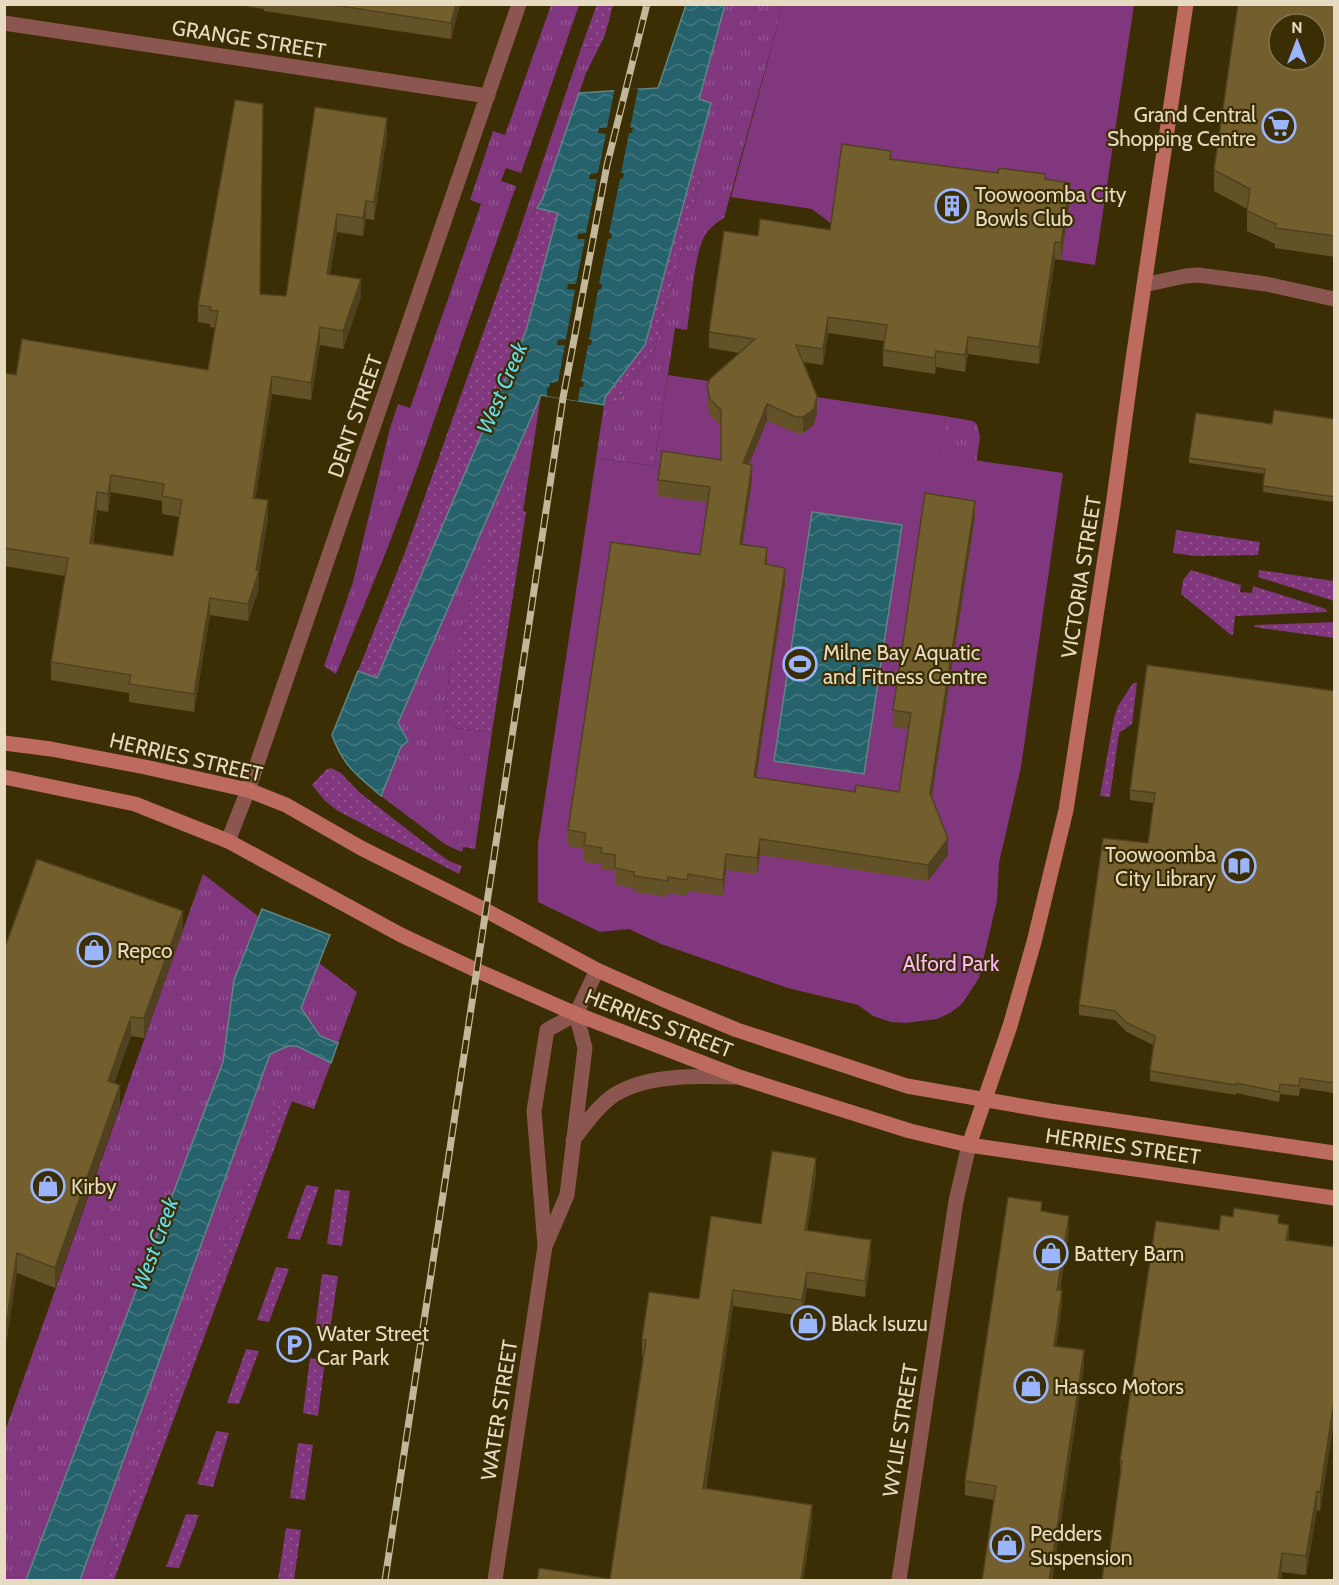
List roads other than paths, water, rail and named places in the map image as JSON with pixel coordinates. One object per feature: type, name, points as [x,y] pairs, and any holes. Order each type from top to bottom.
[{"type":"main road","name":"VICTORIA STREET","points":[[969,1145],[1010,1026],[1063,825],[1113,507],[1186,4]]},
{"type":"main road","name":"HERRIES STREET","points":[[4,742],[124,763],[248,790],[286,805],[361,848],[476,905],[597,970],[662,999],[759,1037],[916,1089],[1335,1153]]},
{"type":"main road","name":"HERRIES STREET","points":[[4,777],[135,804],[228,842],[401,935],[576,1014],[739,1077],[910,1131],[969,1145],[1335,1198]]},
{"type":"street","name":"DENT STREET","points":[[228,842],[248,790],[519,4]]},
{"type":"street","name":"GRANGE STREET","points":[[4,23],[488,96]]},
{"type":"street","points":[[1144,285],[1198,275],[1266,284],[1335,299]]},
{"type":"street","points":[[576,1014],[597,970]]},
{"type":"street","name":"WATER STREET","points":[[495,1581],[545,1246],[534,1111],[547,1030],[576,1014],[585,1048],[567,1195],[545,1246]]},
{"type":"street","points":[[573,1140],[613,1096],[631,1086],[689,1076],[739,1077]]},
{"type":"street","name":"WYLIE STREET","points":[[899,1581],[957,1201],[969,1145]]},
{"type":"water","name":"West Creek","points":[[686,5],[725,5],[699,99],[711,103],[645,345],[605,397],[604,405],[541,395],[398,723],[408,741],[401,747],[381,796],[346,762],[332,735],[358,671],[377,678],[526,331],[558,213],[537,208],[543,198],[579,93],[658,88]]},
{"type":"water","points":[[812,512],[902,525],[864,774],[774,761]]},
{"type":"water","name":"West Creek","points":[[262,909],[330,935],[301,1008],[320,1036],[338,1043],[331,1063],[297,1046],[288,1046],[270,1054],[80,1580],[26,1580],[223,1062],[234,980]]},
{"type":"railway","points":[[385,1580],[563,398],[607,165],[647,4]]},
{"type":"place","name":"Grand Central Shopping Centre","points":[[1279,126]]},
{"type":"place","name":"Toowoomba City Bowls Club","points":[[952,206]]},
{"type":"place","name":"Milne Bay Aquatic and Fitness Centre","points":[[800,664]]},
{"type":"place","name":"Toowoomba City Library","points":[[1239,866]]},
{"type":"place","name":"Repco","points":[[94,950]]},
{"type":"place","name":"Kirby","points":[[48,1186]]},
{"type":"place","name":"Battery Barn","points":[[1051,1253]]},
{"type":"place","name":"Black Isuzu","points":[[808,1323]]},
{"type":"place","name":"Water Street Car Park","points":[[294,1345]]},
{"type":"place","name":"Hassco Motors","points":[[1031,1386]]},
{"type":"place","name":"Pedders Suspension","points":[[1007,1545]]},
{"type":"park label","name":"Alford Park","points":[[951,963]]}]
